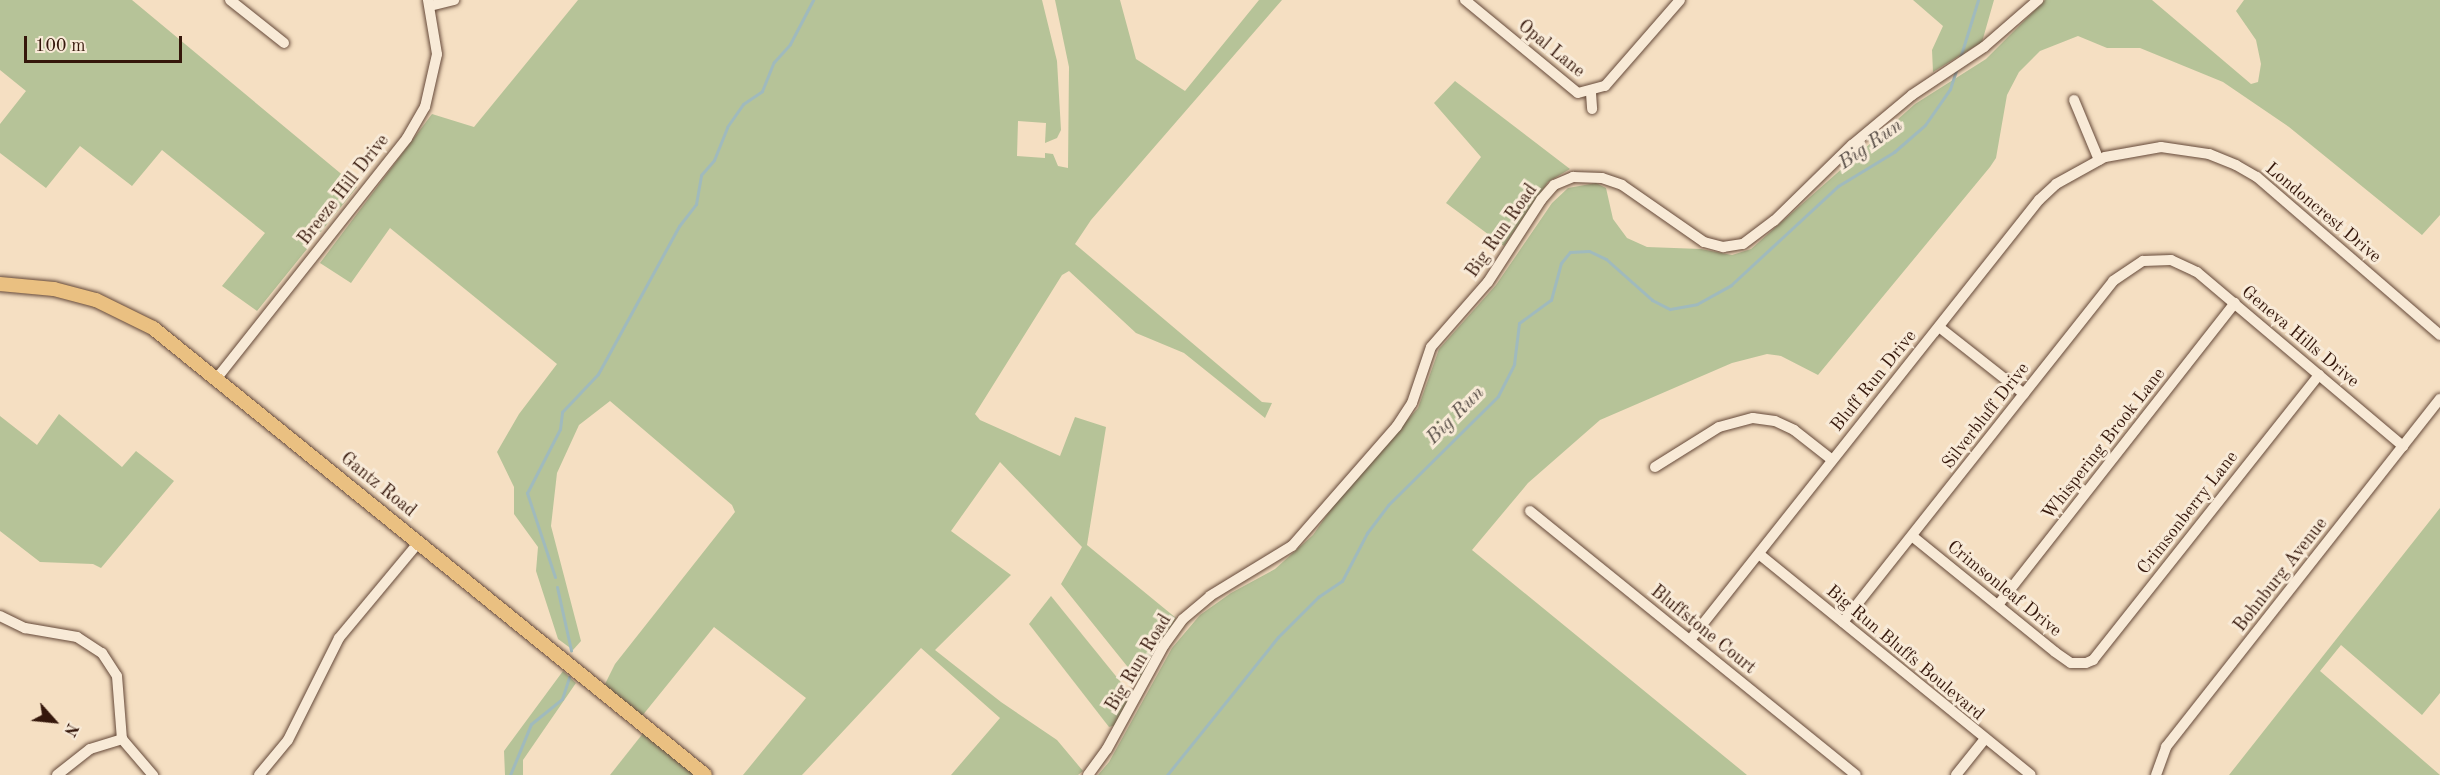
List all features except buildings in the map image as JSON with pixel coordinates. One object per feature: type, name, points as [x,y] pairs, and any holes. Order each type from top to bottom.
[{"type":"main road","name":"Gantz Road","points":[[0,284],[54,289],[117,308],[153,327],[705,775]]},
{"type":"street","points":[[230,0],[284,43]]},
{"type":"street","points":[[429,3],[454,0]]},
{"type":"street","name":"Opal Lane","points":[[1465,0],[1578,93],[1591,93]]},
{"type":"street","points":[[1592,109],[1591,93],[1605,86],[1680,0]]},
{"type":"street","name":"Big Run Road","points":[[1088,775],[1107,749],[1164,645],[1183,619],[1210,596],[1270,563],[1292,546],[1397,426],[1412,403],[1431,347],[1500,267],[1541,200],[1554,185],[1573,177],[1602,178],[1622,185],[1704,242],[1724,247],[1743,244],[1774,221],[1852,145],[1935,80],[1984,47],[2038,0]]},
{"type":"street","name":"Breeze Hill Drive","points":[[217,378],[407,138],[425,107],[437,54],[429,3]]},
{"type":"street","points":[[2074,100],[2099,160]]},
{"type":"street","name":"Londoncrest Drive","points":[[2099,160],[2161,147],[2209,154],[2236,165],[2257,177],[2440,335]]},
{"type":"street","name":"Bluff Run Drive","points":[[1690,640],[1831,459],[2039,200],[2056,184],[2099,160]]},
{"type":"street","name":"Geneva Hills Drive","points":[[2171,260],[2186,264],[2235,303],[2403,446]]},
{"type":"street","name":"Silverbluff Drive","points":[[1843,622],[2113,281],[2143,261],[2171,260]]},
{"type":"street","name":"Whispering Brook Lane","points":[[1998,605],[2235,303]]},
{"type":"street","points":[[1939,327],[2024,394]]},
{"type":"street","name":"Crimsonberry Lane","points":[[2078,664],[2093,660],[2319,375]]},
{"type":"street","name":"Bohnburg Avenue","points":[[2156,775],[2166,747],[2440,399]]},
{"type":"street","points":[[1655,467],[1719,427],[1753,418],[1775,421],[1794,430],[1831,459]]},
{"type":"street","name":"Bluffstone Court","points":[[1530,511],[1856,775]]},
{"type":"street","name":"Crimsonleaf Drive","points":[[1912,536],[2055,652],[2078,664]]},
{"type":"street","points":[[259,775],[288,740],[339,638],[419,542]]},
{"type":"street","name":"Big Run Bluffs Boulevard","points":[[1759,554],[1984,740],[2031,775]]},
{"type":"street","points":[[0,616],[25,628],[77,637],[102,653],[117,676],[122,739],[153,775]]},
{"type":"street","points":[[57,775],[90,749],[122,739]]},
{"type":"street","points":[[1956,775],[1984,740]]},
{"type":"green space","points":[[0,0],[132,0],[357,187],[257,311],[222,286],[265,233],[162,150],[132,186],[80,146],[46,188],[0,153],[0,124],[26,91],[0,70]]},
{"type":"green space","points":[[578,0],[1042,0],[1057,61],[1061,130],[1057,138],[1045,143],[1046,123],[1018,121],[1017,156],[1045,158],[1045,153],[1053,154],[1058,166],[1068,168],[1069,67],[1055,0],[1120,0],[1136,59],[1185,91],[1259,0],[1282,0],[1091,220],[1075,244],[1262,402],[1272,403],[1265,418],[1184,353],[1136,333],[1069,271],[1062,275],[975,414],[980,420],[1060,456],[1075,417],[1106,427],[1087,545],[1176,618],[1139,681],[1061,584],[1082,547],[1000,462],[951,531],[1011,575],[935,650],[1001,702],[1057,740],[1083,771],[1078,775],[951,775],[1000,718],[921,648],[802,775],[743,775],[806,698],[714,627],[642,716],[604,686],[615,664],[735,512],[732,505],[610,401],[579,425],[557,473],[551,526],[581,641],[573,650],[558,639],[536,571],[538,547],[514,514],[514,487],[497,452],[519,414],[557,364],[390,228],[351,283],[320,263],[432,114],[474,127]]},
{"type":"green space","points":[[1913,0],[1994,0],[1982,42],[1933,72],[1932,50],[1943,26]]},
{"type":"green space","points":[[2045,0],[2152,0],[2251,84],[2258,82],[2261,64],[2256,40],[2236,11],[2244,0],[2440,0],[2440,215],[2422,235],[2289,127],[2223,82],[2140,48],[2107,48],[2078,36],[2040,51],[2019,72],[2007,95],[1996,158],[1990,167],[1818,375],[1781,356],[1767,354],[1732,363],[1600,420],[1528,483],[1472,550],[1747,775],[1098,775],[1109,762],[1172,648],[1200,615],[1231,593],[1275,569],[1313,535],[1340,496],[1418,408],[1439,349],[1496,285],[1552,203],[1568,188],[1596,183],[1606,188],[1613,219],[1627,238],[1647,247],[1701,249],[1732,255],[1751,249],[1915,104],[1986,59]]},
{"type":"green space","points":[[1455,81],[1570,169],[1548,182],[1504,246],[1446,203],[1481,157],[1434,103]]},
{"type":"green space","points":[[59,414],[122,467],[136,451],[174,481],[101,568],[93,564],[40,562],[0,531],[0,416],[37,445]]},
{"type":"green space","points":[[2440,508],[2440,693],[2422,715],[2341,645],[2320,671],[2440,775],[2229,775]]},
{"type":"green space","points":[[1051,596],[1132,696],[1116,725],[1109,727],[1029,624]]},
{"type":"green space","points":[[563,671],[576,683],[523,760],[523,775],[505,775],[504,751]]},
{"type":"green space","points":[[644,732],[696,775],[610,775]]},
{"type":"waterway","points":[[555,577],[527,493],[560,429],[562,412],[598,374],[679,226],[696,204],[701,175],[714,160],[727,127],[743,104],[762,91],[774,62],[790,44],[813,0]]},
{"type":"waterway","name":"Big Run","points":[[1960,58],[1978,0]]},
{"type":"waterway","name":"Big Run","points":[[1167,775],[1278,637],[1318,597],[1342,581],[1367,533],[1388,505],[1498,396],[1514,364],[1519,323],[1551,300],[1561,263],[1570,252],[1589,251],[1606,259],[1652,300],[1670,309],[1697,304],[1731,285],[1838,186],[1894,152],[1925,125],[1950,89],[1956,70]]},
{"type":"waterway","points":[[557,587],[571,650]]},
{"type":"waterway","points":[[510,775],[531,724],[562,699],[569,677]]}]
